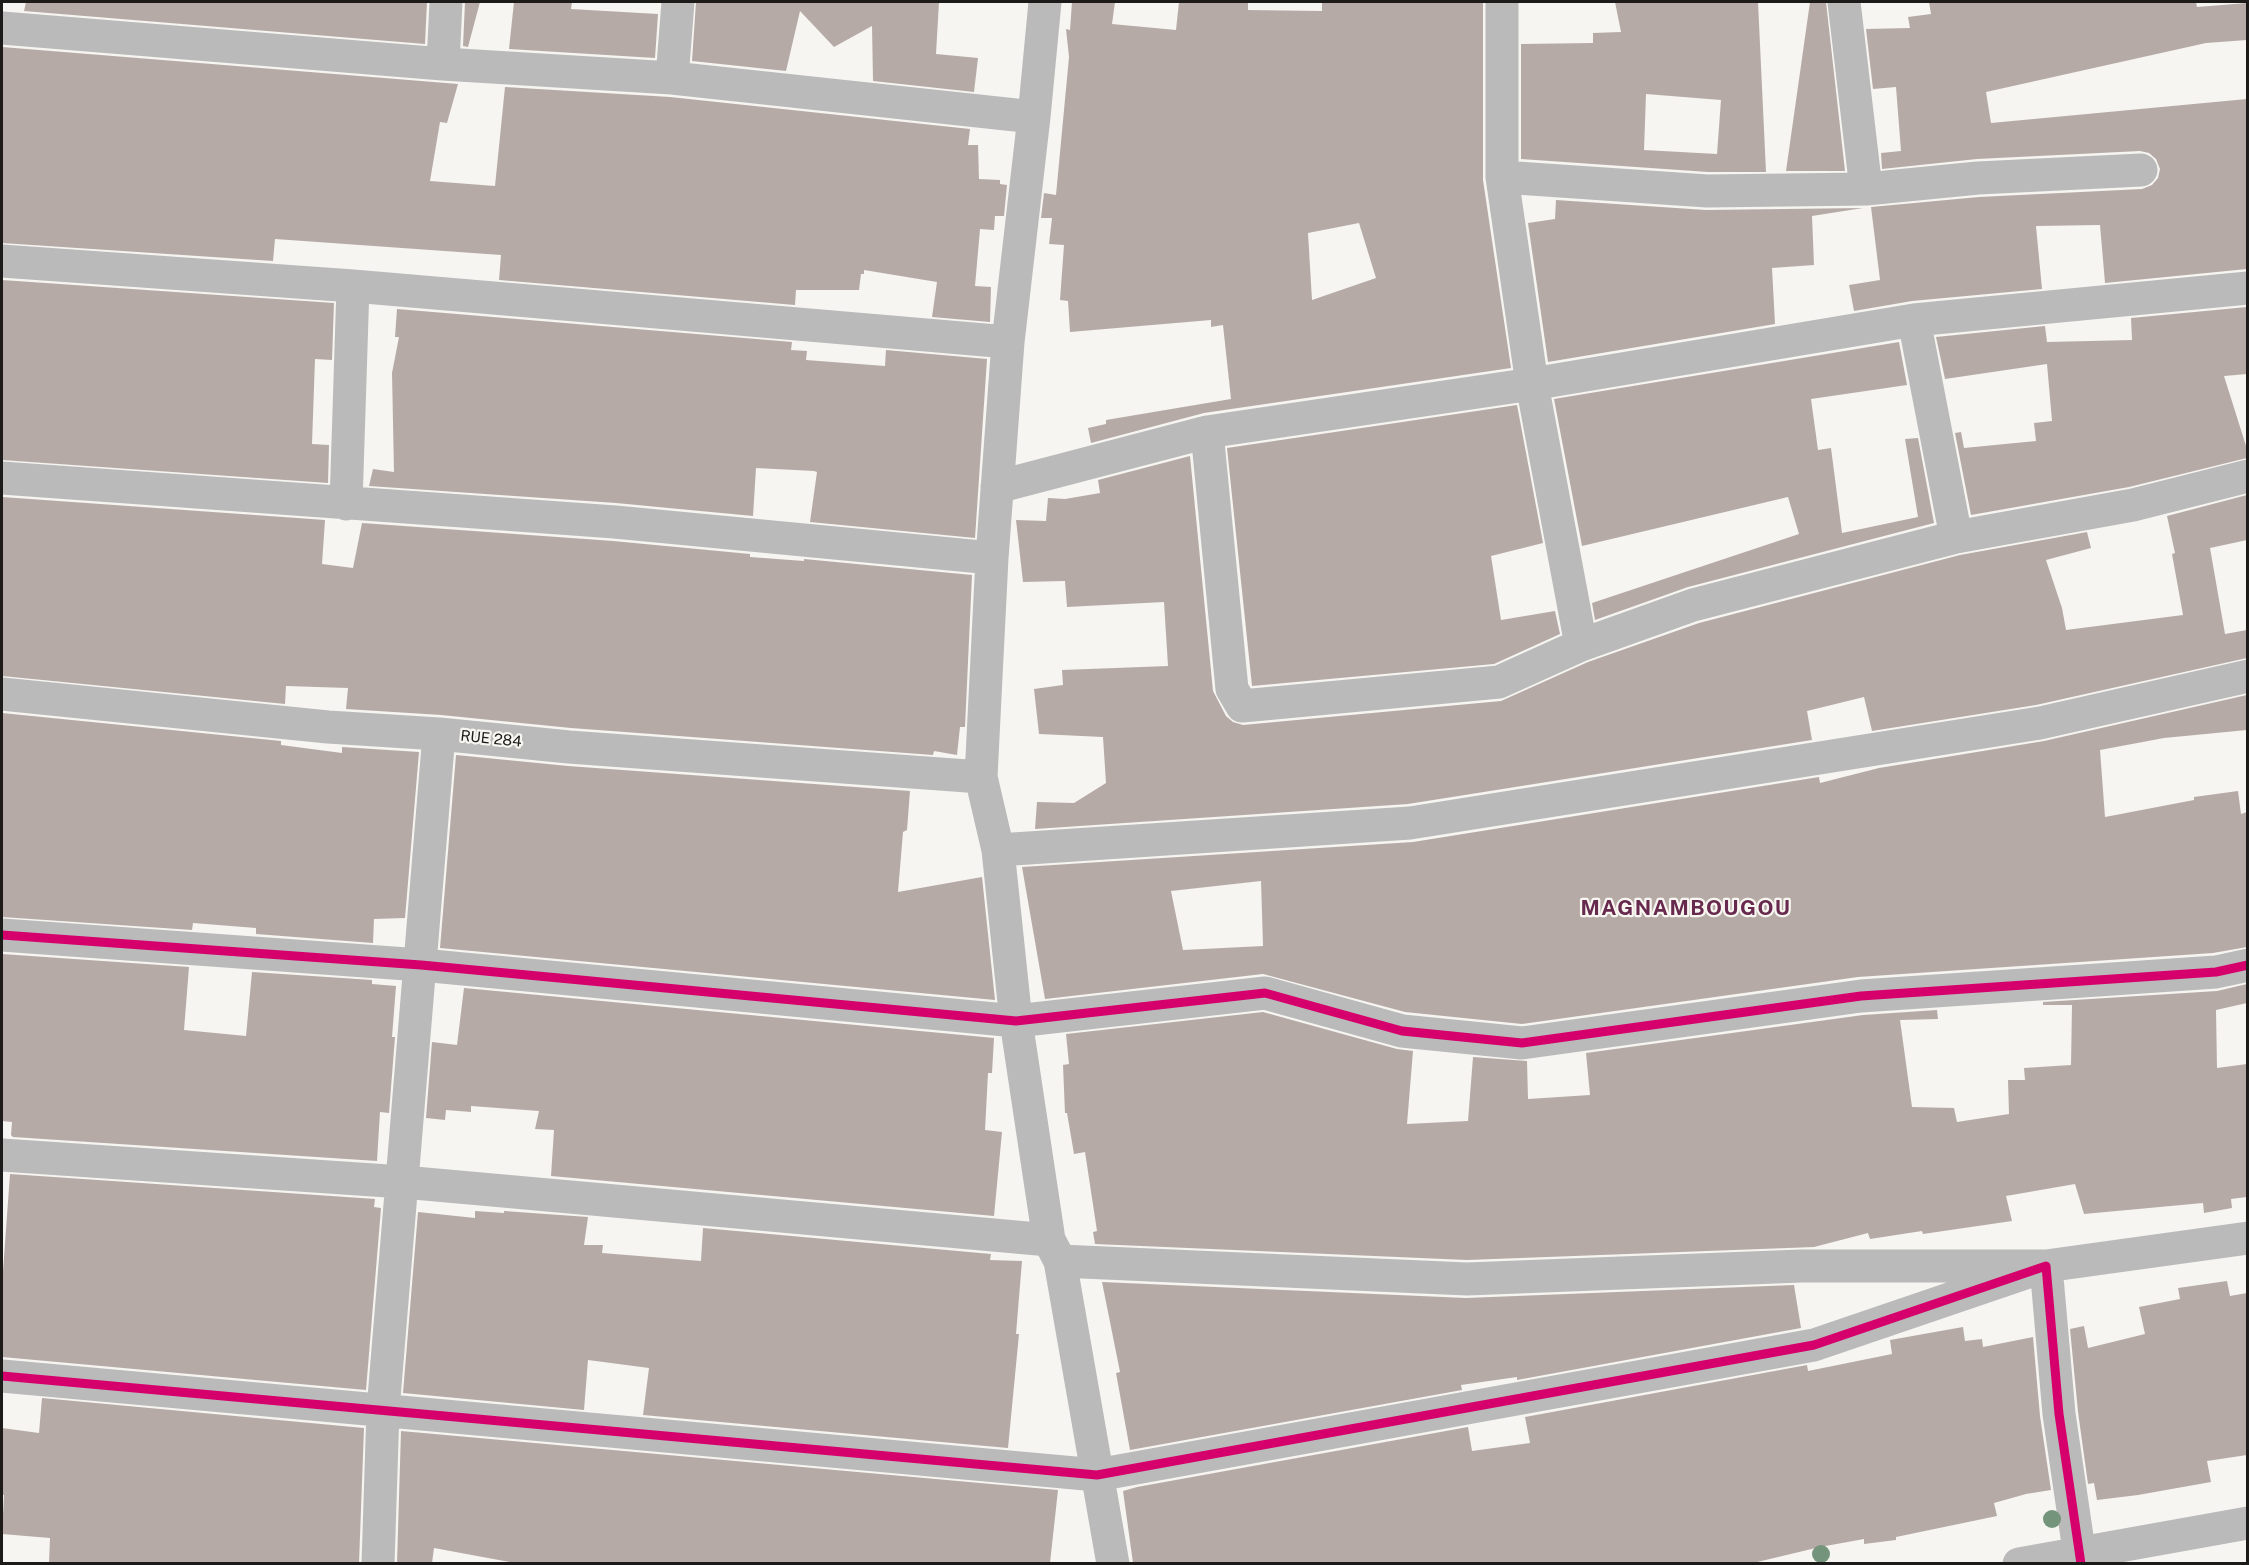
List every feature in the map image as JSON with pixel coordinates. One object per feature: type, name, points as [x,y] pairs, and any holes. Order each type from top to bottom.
[{"type":"street","points":[[443,64],[446,2]]},
{"type":"street","points":[[672,78],[678,2]]},
{"type":"street","points":[[1045,2],[1008,342],[992,558],[981,777],[998,850],[1016,1021],[1055,1251],[1113,1563]]},
{"type":"street","points":[[1502,2],[1502,177],[1532,384],[1581,645]]},
{"type":"street","points":[[1844,2],[1866,189]]},
{"type":"street","points":[[2,28],[443,64],[672,78],[1034,117]]},
{"type":"street","points":[[1502,177],[1707,191],[1866,189],[1978,178],[2141,170]]},
{"type":"street","points":[[2,261],[353,286],[1008,342]]},
{"type":"street","points":[[346,504],[353,286]]},
{"type":"street","points":[[997,487],[1207,432],[1532,384],[1914,320],[2247,288]]},
{"type":"street","points":[[1914,320],[1956,537]]},
{"type":"street","points":[[1207,432],[1232,689],[1242,706],[1499,682],[1581,645],[1694,605],[1956,537],[2133,505],[2247,476]]},
{"type":"street","points":[[2,478],[615,522],[992,558]]},
{"type":"street","points":[[998,850],[1410,824],[2040,723],[2247,676]]},
{"type":"street","name":"RUE 284","points":[[2,694],[328,728],[439,734],[569,747],[981,777]]},
{"type":"street","points":[[378,1563],[383,1410],[439,734]]},
{"type":"street","points":[[2,935],[421,965],[1016,1021],[1265,993],[1402,1031],[1522,1043],[1861,996],[2216,972],[2247,965]]},
{"type":"street","points":[[2,1155],[403,1182],[1055,1251],[1467,1279],[1801,1266],[2046,1266],[2247,1238]]},
{"type":"street","points":[[2,1376],[1097,1475],[1814,1345],[2046,1266]]},
{"type":"street","points":[[2046,1266],[2059,1414],[2079,1558]]},
{"type":"street","points":[[2019,1563],[2079,1558],[2247,1523]]},
{"type":"building","points":[[26,2],[427,2],[425,44],[24,11]]},
{"type":"building","points":[[465,2],[480,2],[468,47],[463,46]]},
{"type":"building","points":[[514,2],[572,2],[571,9],[658,14],[655,58],[509,49]]},
{"type":"building","points":[[696,2],[939,2],[936,54],[978,58],[974,92],[873,81],[872,26],[834,47],[800,11],[786,71],[692,61]]},
{"type":"building","points":[[1072,2],[1115,2],[1112,24],[1176,30],[1179,2],[1248,2],[1248,10],[1322,11],[1322,2],[1483,2],[1483,180],[1511,368],[1204,413],[1091,443],[1088,428],[1106,424],[1106,420],[1231,399],[1223,325],[1211,327],[1211,320],[1070,332],[1068,301],[1060,300],[1064,245],[1049,244],[1052,218],[1041,218],[1044,193],[1056,195],[1069,57],[1066,29],[1070,30]],"holes":[[[1359,223],[1376,278],[1312,300],[1308,233]]]},
{"type":"building","points":[[1615,2],[1758,2],[1766,172],[1708,172],[1521,159],[1521,44],[1593,43],[1593,33],[1621,32]],"holes":[[[1646,94],[1721,100],[1717,154],[1644,150]]]},
{"type":"building","points":[[1810,2],[1826,2],[1845,171],[1786,171]]},
{"type":"building","points":[[1929,2],[2196,2],[2197,7],[2247,3],[2247,40],[2206,43],[1986,92],[1991,123],[2247,99],[2247,269],[2105,283],[2100,225],[2036,226],[2042,289],[1912,301],[1854,311],[1849,285],[1880,280],[1871,207],[1979,197],[2142,189],[2152,185],[2158,178],[2160,169],[2156,159],[2149,153],[2140,151],[1977,159],[1882,169],[1881,153],[1901,151],[1896,87],[1873,89],[1866,29],[1910,28],[1908,17],[1931,14]]},
{"type":"building","points":[[2,47],[458,84],[447,123],[440,122],[430,181],[495,186],[505,87],[670,97],[970,129],[968,145],[978,145],[979,179],[1000,180],[1000,184],[1007,185],[1004,216],[995,216],[994,230],[980,229],[975,286],[991,287],[990,322],[932,317],[937,282],[864,270],[864,274],[861,274],[859,290],[796,290],[795,305],[499,280],[501,255],[275,239],[273,261],[2,243]]},
{"type":"building","points":[[1556,200],[1706,210],[1863,208],[1812,216],[1814,265],[1772,268],[1775,324],[1548,362],[1528,223],[1555,219]]},
{"type":"building","points":[[2,280],[334,303],[332,360],[315,359],[312,444],[329,445],[328,483],[2,460]]},
{"type":"building","points":[[2247,307],[2247,374],[2224,376],[2247,449],[2247,458],[2129,487],[1971,515],[1955,433],[1961,432],[1964,448],[2036,441],[2034,423],[2052,421],[2047,364],[1945,379],[1936,337],[2045,326],[2047,342],[2132,340],[2131,318]]},
{"type":"building","points":[[397,309],[792,342],[791,350],[807,351],[806,360],[885,366],[886,350],[987,359],[975,538],[810,522],[817,472],[814,471],[756,468],[753,516],[616,503],[369,486],[373,469],[394,472],[392,373],[399,337],[395,337]]},
{"type":"building","points":[[1899,342],[1907,385],[1811,399],[1818,450],[1831,448],[1842,533],[1918,517],[1905,439],[1918,438],[1934,523],[1688,587],[1595,620],[1592,603],[1799,534],[1788,497],[1582,546],[1554,399]]},
{"type":"building","points":[[1517,405],[1543,543],[1491,556],[1501,620],[1555,611],[1560,634],[1494,664],[1252,686],[1227,448]]},
{"type":"building","points":[[1190,456],[1213,691],[1226,716],[1233,722],[1243,725],[1501,701],[1588,662],[1699,623],[1960,555],[2087,532],[2091,548],[2046,560],[2062,608],[2066,630],[2183,615],[2172,554],[2175,553],[2167,516],[2247,495],[2247,540],[2210,548],[2225,634],[2247,630],[2247,658],[2036,705],[1872,731],[1864,697],[1807,711],[1812,740],[1408,804],[1035,829],[1037,802],[1074,803],[1106,783],[1103,737],[1039,734],[1034,689],[1063,685],[1062,670],[1168,666],[1164,602],[1067,607],[1065,581],[1023,582],[1016,520],[1046,521],[1048,498],[1065,499],[1100,493],[1098,480]]},
{"type":"building","points":[[2,497],[325,520],[322,564],[353,568],[362,523],[613,541],[750,554],[750,557],[804,561],[804,559],[972,575],[965,727],[960,727],[957,755],[934,751],[933,755],[346,709],[348,688],[286,686],[285,704],[2,676]]},
{"type":"building","points":[[2247,695],[2247,730],[2164,738],[2100,750],[2105,817],[2194,800],[2194,797],[2238,791],[2241,814],[2247,812],[2247,947],[2213,953],[1858,977],[1522,1024],[1405,1012],[1263,974],[1045,999],[1022,867],[1413,842],[1819,777],[1820,783],[1879,768],[2044,741]],"holes":[[[1261,881],[1263,946],[1183,950],[1171,891]]]},
{"type":"building","points":[[2,713],[281,741],[281,745],[342,753],[342,747],[419,752],[405,918],[374,919],[373,943],[256,934],[256,928],[193,923],[192,930],[2,917]]},
{"type":"building","points":[[456,755],[568,766],[910,791],[907,830],[903,832],[898,892],[982,877],[995,1000],[440,948]]},
{"type":"building","points":[[2,954],[189,967],[184,1030],[246,1036],[252,972],[372,980],[372,984],[396,986],[392,1037],[395,1037],[389,1113],[380,1112],[377,1161],[13,1137],[11,1135],[12,1122],[2,1121]]},
{"type":"building","points":[[2247,984],[2247,1003],[2216,1010],[2217,1068],[2247,1064],[2247,1197],[2231,1199],[2232,1208],[2204,1213],[2203,1203],[2084,1214],[2075,1184],[2006,1196],[2012,1221],[1870,1239],[1868,1233],[1814,1247],[1467,1260],[1095,1244],[1093,1232],[1097,1231],[1085,1152],[1074,1154],[1067,1113],[1065,1113],[1063,1065],[1069,1064],[1066,1034],[1263,1012],[1397,1049],[1413,1051],[1407,1124],[1468,1121],[1473,1057],[1527,1061],[1528,1099],[1590,1095],[1586,1053],[1863,1015],[1937,1010],[1938,1019],[1900,1020],[1912,1107],[1954,1108],[1957,1122],[2009,1114],[2008,1080],[2025,1080],[2024,1068],[2071,1065],[2072,1005],[2043,1005],[2043,1002],[2217,991]]},
{"type":"building","points":[[464,988],[994,1038],[992,1073],[988,1073],[985,1130],[1002,1132],[994,1216],[551,1176],[554,1130],[535,1129],[539,1111],[471,1106],[471,1112],[446,1110],[445,1120],[426,1118],[432,1042],[457,1045]]},
{"type":"building","points":[[10,1174],[375,1199],[374,1207],[381,1208],[366,1390],[2,1357],[2,1285]]},
{"type":"building","points":[[475,1211],[588,1217],[584,1245],[603,1245],[602,1253],[701,1261],[703,1228],[991,1254],[990,1260],[1022,1261],[1016,1334],[1019,1334],[1008,1448],[643,1415],[649,1368],[588,1360],[584,1410],[403,1393],[418,1212],[475,1218]]},
{"type":"building","points":[[2227,1281],[2230,1296],[2247,1293],[2247,1455],[2207,1461],[2211,1482],[2097,1500],[2094,1483],[2088,1484],[2070,1329],[2084,1326],[2088,1348],[2145,1334],[2139,1307],[2180,1299],[2178,1288]]},
{"type":"building","points":[[1102,1282],[1466,1298],[1794,1285],[1801,1328],[1517,1380],[1517,1377],[1461,1385],[1462,1390],[1130,1450],[1116,1373],[1120,1372]]},
{"type":"building","points":[[1963,1327],[1965,1341],[1982,1339],[1983,1347],[2033,1337],[2040,1416],[2051,1490],[1994,1503],[1997,1516],[1896,1537],[1896,1540],[1864,1544],[1864,1539],[1753,1563],[1133,1563],[1123,1491],[1137,1487],[1468,1427],[1472,1451],[1530,1443],[1525,1417],[1807,1365],[1808,1371],[1892,1354],[1890,1340]]},
{"type":"building","points":[[42,1398],[364,1428],[359,1563],[49,1563],[50,1538],[2,1534],[4,1495],[2,1495],[2,1428],[39,1433]]},
{"type":"building","points":[[401,1431],[1058,1490],[1050,1563],[515,1563],[434,1548],[432,1563],[397,1563]]},
{"type":"cycle path","points":[[2,935],[421,965],[1016,1021],[1265,993],[1402,1031],[1522,1043],[1861,996],[2216,972],[2248,965]]},
{"type":"cycle path","points":[[2,1376],[1097,1475],[1814,1345],[2046,1266],[2059,1414],[2081,1564]]},
{"type":"district","name":"MAGNAMBOUGOU","points":[[1686,909]]}]
